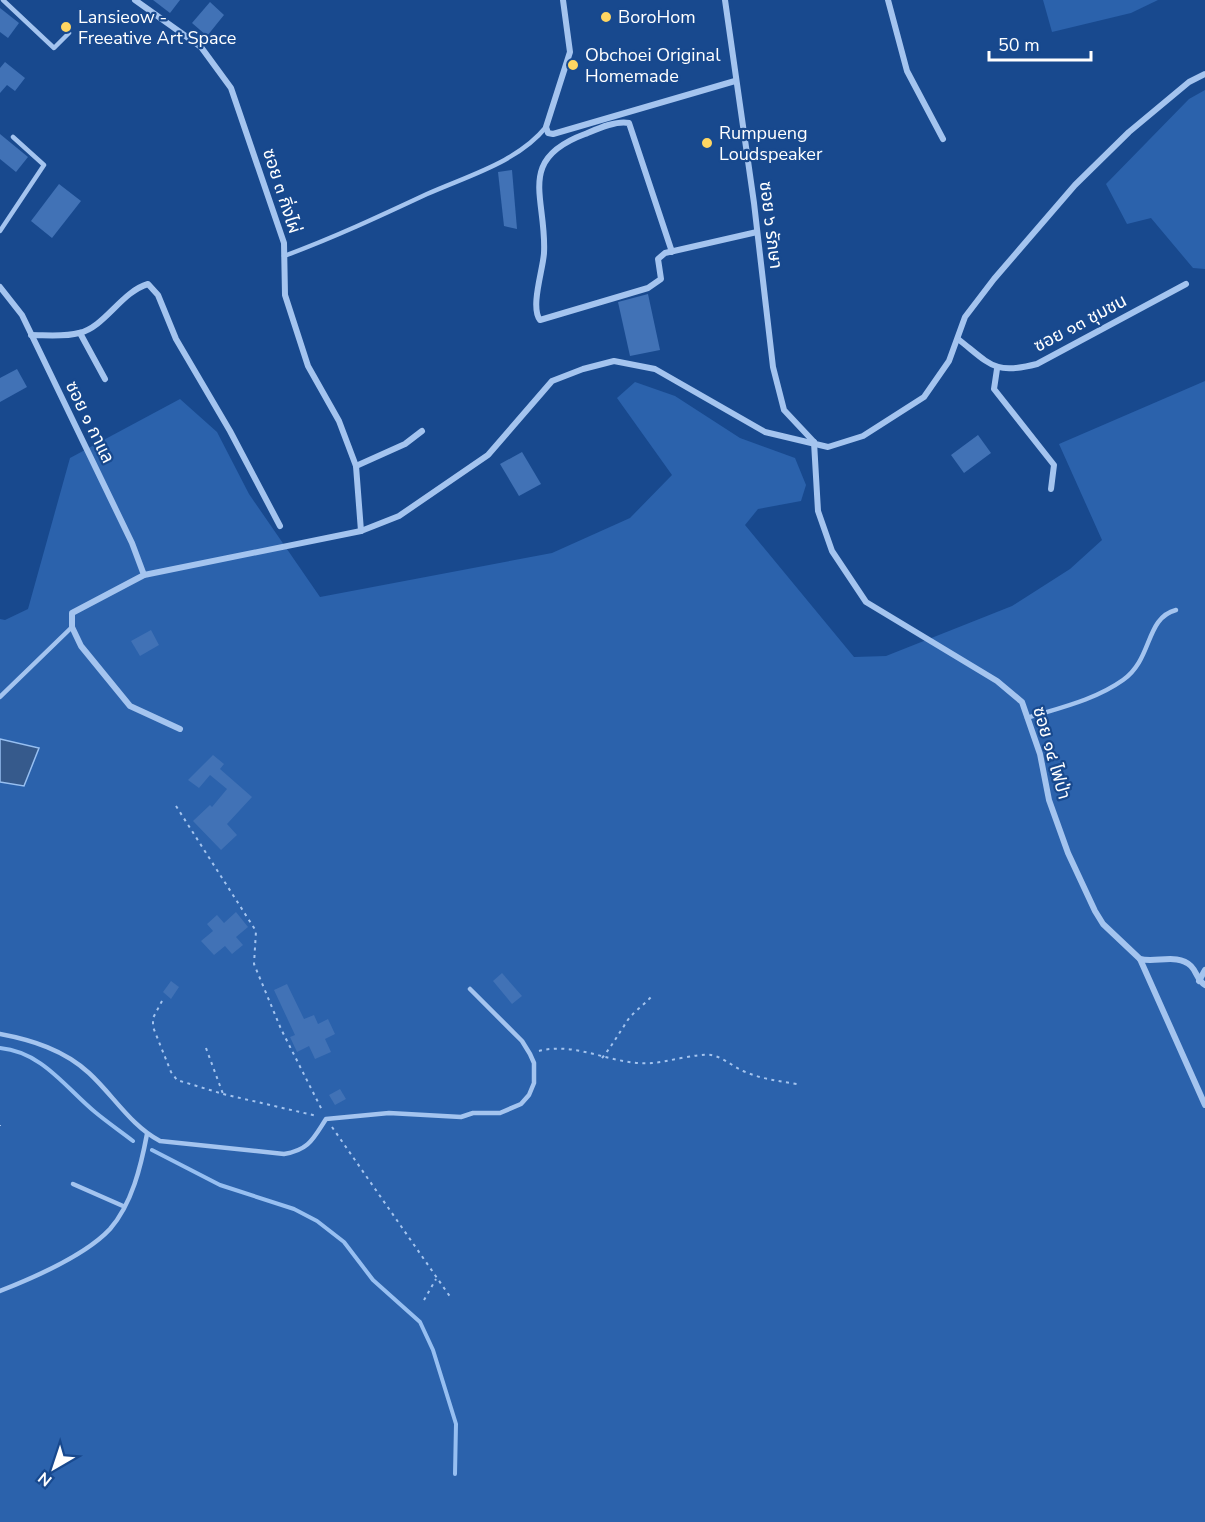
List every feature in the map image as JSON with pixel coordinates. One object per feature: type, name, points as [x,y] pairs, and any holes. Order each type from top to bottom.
[{"type":"street","name":"ซอย ๓ กิ่งไผ่","points":[[135,0],[201,47],[231,88],[284,243],[285,295],[308,366],[339,421],[356,466],[361,531]]},
{"type":"street","points":[[563,0],[570,52],[546,127],[548,133],[553,134],[735,81]]},
{"type":"street","name":"ซอย ๖ รักษา","points":[[724,0],[757,232],[773,367],[784,410],[814,442]]},
{"type":"street","points":[[888,0],[907,71],[943,139]]},
{"type":"street","points":[[180,729],[130,706],[81,646],[72,627],[72,613],[144,575],[361,531],[399,516],[488,455],[552,381],[583,369],[614,362],[655,369],[765,432],[828,447],[863,436],[924,397],[949,361],[965,317],[1075,185],[1130,132],[1189,82],[1205,74]]},
{"type":"street","points":[[672,252],[629,123],[622,122],[591,131],[562,143],[555,149],[541,171],[538,186],[544,254],[536,304],[538,320],[648,288],[661,279],[658,259],[672,252],[757,232]]},
{"type":"street","points":[[32,335],[80,333],[93,326],[136,287],[148,284],[158,295],[176,339],[230,431],[280,526]]},
{"type":"street","name":"ซอย ๑๓ ชุมชน","points":[[997,369],[1012,370],[1037,364],[1186,284]]},
{"type":"street","name":"ซอย ๑ กาแล","points":[[0,288],[22,315],[132,543],[144,575]]},
{"type":"street","points":[[80,333],[105,379]]},
{"type":"street","points":[[958,339],[997,369],[994,389],[1054,465],[1052,489]]},
{"type":"street","points":[[356,466],[405,444],[422,431]]},
{"type":"street","name":"ซอย ๑๔ ไฟป่า","points":[[814,442],[818,511],[832,552],[866,602],[997,681],[1022,702],[1040,754],[1049,800],[1068,853],[1095,912],[1103,924],[1140,959]]},
{"type":"street","points":[[1202,983],[1192,967],[1182,961],[1140,959],[1205,1105]]},
{"type":"street","points":[[1202,983],[1205,970]]},
{"type":"lane","points":[[3,0],[54,48],[69,33]]},
{"type":"lane","points":[[284,256],[321,242],[498,162],[536,140],[546,127]]},
{"type":"lane","points":[[0,231],[44,165],[14,137]]},
{"type":"lane","points":[[1028,718],[1075,704],[1122,681],[1138,666],[1146,654],[1159,619],[1165,612],[1176,610]]},
{"type":"lane","points":[[0,697],[72,627]]},
{"type":"lane","points":[[0,1034],[56,1050],[80,1066],[147,1134],[160,1141],[284,1154],[299,1152],[310,1143],[326,1119],[390,1113],[447,1118],[473,1113],[500,1113],[513,1110],[529,1095],[534,1083],[534,1064],[522,1041],[470,989]]},
{"type":"lane","points":[[0,1291],[22,1283],[76,1254],[110,1229],[138,1173],[147,1134]]},
{"type":"lane","points":[[73,1184],[123,1206]]},
{"type":"path","points":[[176,806],[256,931],[254,964],[281,1029],[326,1119],[351,1150],[451,1298]]},
{"type":"path","points":[[602,1058],[618,1039],[628,1019],[651,998]]},
{"type":"path","points":[[162,1001],[153,1018],[153,1027],[171,1072],[177,1080],[223,1094],[326,1119]]},
{"type":"path","points":[[207,1047],[223,1094]]},
{"type":"path","points":[[530,1054],[561,1048],[602,1058],[651,1063],[684,1059],[699,1054],[712,1055],[750,1074],[797,1084]]},
{"type":"path","points":[[424,1300],[436,1279]]},
{"type":"shaded area","points":[[1043,0],[1158,0],[1131,13],[1052,32]]},
{"type":"shaded area","points":[[1205,90],[1205,269],[1193,268],[1151,218],[1127,224],[1106,184],[1189,99]]},
{"type":"shaded area","points":[[1205,381],[1205,1522],[0,1522],[0,619],[5,620],[28,609],[70,458],[180,399],[217,432],[249,494],[320,597],[552,553],[630,518],[672,475],[617,398],[635,382],[675,396],[740,438],[795,458],[806,485],[801,501],[758,509],[745,525],[854,657],[886,656],[1012,606],[1070,569],[1102,540],[1059,444]]},
{"type":"shaded area","points":[[0,739],[39,748],[24,786],[0,782]]},
{"type":"building","points":[[153,0],[180,0],[170,13]]},
{"type":"building","points":[[210,2],[224,15],[207,36],[192,23]]},
{"type":"building","points":[[0,8],[19,23],[8,38],[0,32]]},
{"type":"building","points":[[5,62],[25,78],[15,91],[7,85],[0,93],[0,68]]},
{"type":"building","points":[[0,134],[28,157],[16,172],[0,159]]},
{"type":"building","points":[[512,170],[517,229],[504,226],[498,172]]},
{"type":"building","points":[[59,184],[81,201],[52,238],[31,221]]},
{"type":"building","points":[[648,294],[660,350],[630,356],[618,302]]},
{"type":"building","points":[[17,369],[27,387],[0,402],[0,378]]},
{"type":"building","points":[[978,435],[991,453],[964,473],[951,455]]},
{"type":"building","points":[[522,452],[541,484],[519,496],[500,464]]},
{"type":"building","points":[[151,630],[159,645],[140,656],[131,641]]},
{"type":"building","points":[[213,755],[224,764],[220,769],[252,797],[227,824],[237,835],[221,850],[193,821],[210,805],[212,807],[227,789],[210,775],[199,788],[188,780]]},
{"type":"building","points":[[236,912],[248,927],[236,937],[243,945],[232,954],[225,946],[214,955],[201,941],[213,931],[207,924],[217,915],[224,923]]},
{"type":"building","points":[[502,973],[522,996],[512,1004],[493,981]]},
{"type":"building","points":[[171,981],[179,987],[171,999],[163,992]]},
{"type":"building","points":[[287,984],[304,1019],[314,1015],[318,1024],[328,1019],[335,1034],[325,1039],[331,1052],[315,1059],[309,1046],[297,1052],[290,1037],[295,1035],[274,990]]},
{"type":"building","points":[[340,1089],[346,1099],[335,1105],[329,1095]]},
{"type":"waterway","points":[[0,1048],[15,1051],[41,1063],[95,1112],[133,1141]]},
{"type":"waterway","points":[[152,1150],[220,1185],[294,1209],[317,1221],[344,1242],[373,1280],[420,1322],[433,1350],[456,1424],[455,1474]]},
{"type":"place","name":"BoroHom","points":[[606,17]]},
{"type":"place","name":"Lansieow - Freeative Art Space","points":[[66,27]]},
{"type":"place","name":"Obchoei Original Homemade","points":[[573,65]]},
{"type":"place","name":"Rumpueng Loudspeaker","points":[[707,143]]}]
